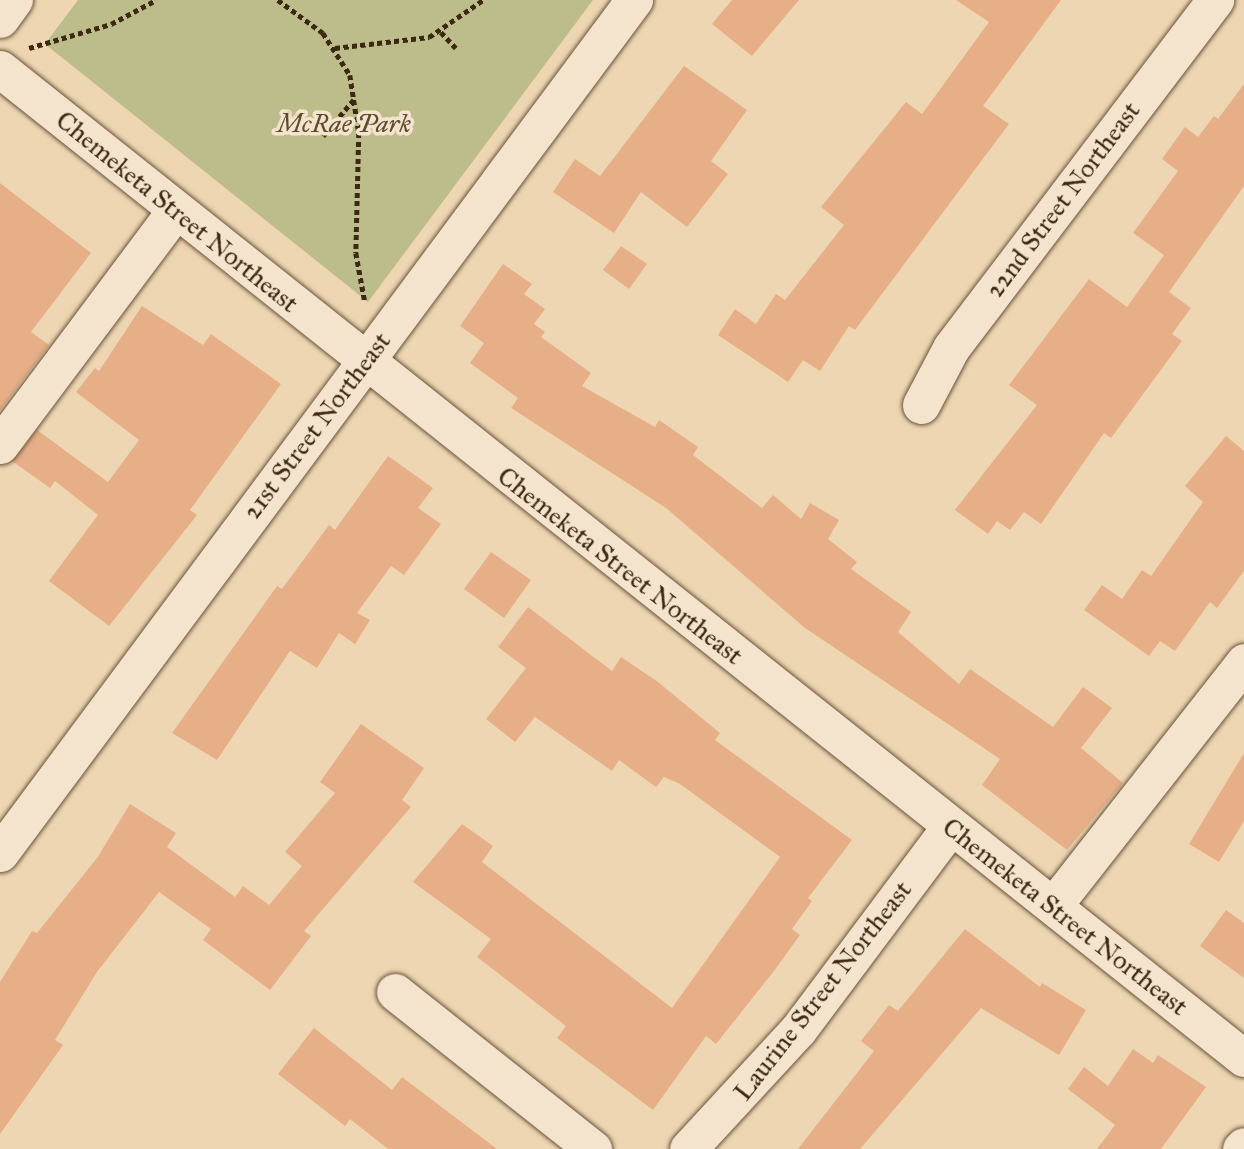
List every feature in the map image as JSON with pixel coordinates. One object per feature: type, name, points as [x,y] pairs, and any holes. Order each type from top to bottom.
[{"type":"street","points":[[0,19],[13,0]]},
{"type":"street","name":"21st Street Northeast","points":[[0,853],[634,0]]},
{"type":"street","name":"22nd Street Northeast","points":[[921,405],[951,348],[1215,0]]},
{"type":"street","name":"Chemeketa Street Northeast","points":[[12,59],[175,211],[369,356],[950,827],[1244,1058]]},
{"type":"street","points":[[0,445],[175,211]]},
{"type":"street","points":[[1053,906],[1244,662]]},
{"type":"street","name":"Laurine Street Northeast","points":[[688,1149],[798,1030],[950,827]]},
{"type":"street","points":[[395,992],[593,1149]]},
{"type":"path","points":[[12,59],[111,24],[156,0]]},
{"type":"path","points":[[278,0],[335,48],[355,98],[356,253],[369,356]]},
{"type":"path","points":[[335,48],[399,44],[441,32],[484,0]]},
{"type":"path","points":[[441,32],[456,48]]},
{"type":"path","points":[[323,136],[355,98]]},
{"type":"green space","name":"McRae Park","points":[[78,0],[593,0],[368,302],[45,44]]},
{"type":"building","points":[[732,0],[799,0],[752,56],[712,24]]},
{"type":"building","points":[[956,0],[1061,0],[983,106],[1009,124],[855,330],[849,326],[820,371],[803,360],[788,382],[718,335],[735,309],[756,324],[776,294],[785,300],[844,225],[821,207],[906,102],[922,114],[989,22]]},
{"type":"building","points":[[684,66],[747,110],[711,161],[728,174],[687,227],[641,192],[614,233],[553,192],[575,159],[600,176]]},
{"type":"building","points":[[1244,84],[1244,186],[1169,292],[1191,308],[1172,334],[1182,341],[1111,438],[1104,433],[1041,524],[1024,512],[1010,530],[997,521],[988,534],[955,510],[1037,405],[1009,385],[1089,279],[1127,307],[1164,255],[1133,233],[1178,171],[1162,159],[1185,127],[1198,137],[1214,116],[1218,119]]},
{"type":"building","points":[[0,183],[91,253],[31,332],[49,345],[0,410]]},
{"type":"building","points":[[621,246],[647,264],[629,289],[603,270]]},
{"type":"building","points":[[503,264],[532,284],[524,294],[545,309],[534,324],[545,332],[541,337],[591,373],[582,386],[655,427],[659,420],[698,447],[693,455],[762,508],[773,495],[801,519],[810,503],[839,520],[828,539],[857,562],[851,569],[911,612],[898,632],[959,684],[970,669],[1053,727],[1083,687],[1112,708],[1081,748],[1123,783],[1067,850],[982,785],[1000,759],[805,628],[666,508],[511,408],[518,398],[470,363],[484,343],[460,326]]},
{"type":"building","points":[[142,306],[203,345],[211,334],[281,384],[190,510],[197,515],[109,626],[49,581],[98,515],[55,481],[50,488],[12,461],[37,430],[108,482],[139,440],[76,392],[95,368],[99,371]]},
{"type":"building","points":[[1226,436],[1244,451],[1244,571],[1217,608],[1210,602],[1175,651],[1160,641],[1149,656],[1084,610],[1102,585],[1122,599],[1142,570],[1151,576],[1203,502],[1185,486]]},
{"type":"building","points":[[388,456],[433,488],[418,508],[441,524],[404,575],[391,566],[357,613],[370,620],[355,644],[339,633],[317,668],[290,651],[217,760],[172,733],[277,586],[282,589],[329,525],[335,530]]},
{"type":"building","points":[[491,552],[531,580],[504,618],[464,589]]},
{"type":"building","points":[[528,607],[612,671],[621,657],[658,682],[720,733],[715,740],[852,840],[808,898],[812,901],[792,929],[800,935],[774,971],[716,1044],[706,1036],[653,1110],[557,1038],[566,1026],[477,957],[491,939],[413,882],[462,824],[493,846],[482,862],[672,1008],[780,857],[680,784],[664,777],[656,787],[619,760],[612,771],[535,717],[515,742],[486,719],[526,668],[498,647]]},
{"type":"building","points":[[361,724],[424,768],[402,800],[411,807],[304,931],[311,936],[270,990],[203,940],[211,929],[159,892],[97,972],[55,1040],[63,1045],[0,1134],[0,982],[32,931],[37,933],[97,858],[130,804],[176,833],[167,847],[235,897],[243,886],[269,905],[302,866],[285,852],[335,793],[320,782]]},
{"type":"building","points":[[1244,753],[1244,821],[1219,862],[1189,844]]},
{"type":"building","points":[[1226,910],[1244,923],[1244,978],[1200,946]]},
{"type":"building","points":[[965,929],[1040,987],[1042,983],[1086,1010],[1059,1055],[981,1008],[860,1149],[798,1149],[874,1051],[861,1041],[889,1005],[898,1011]]},
{"type":"building","points":[[314,1028],[392,1090],[402,1077],[497,1149],[388,1149],[350,1119],[345,1126],[278,1074]]},
{"type":"building","points":[[1133,1049],[1153,1063],[1158,1055],[1206,1087],[1161,1149],[1097,1149],[1115,1125],[1068,1089],[1084,1067],[1108,1086]]}]
